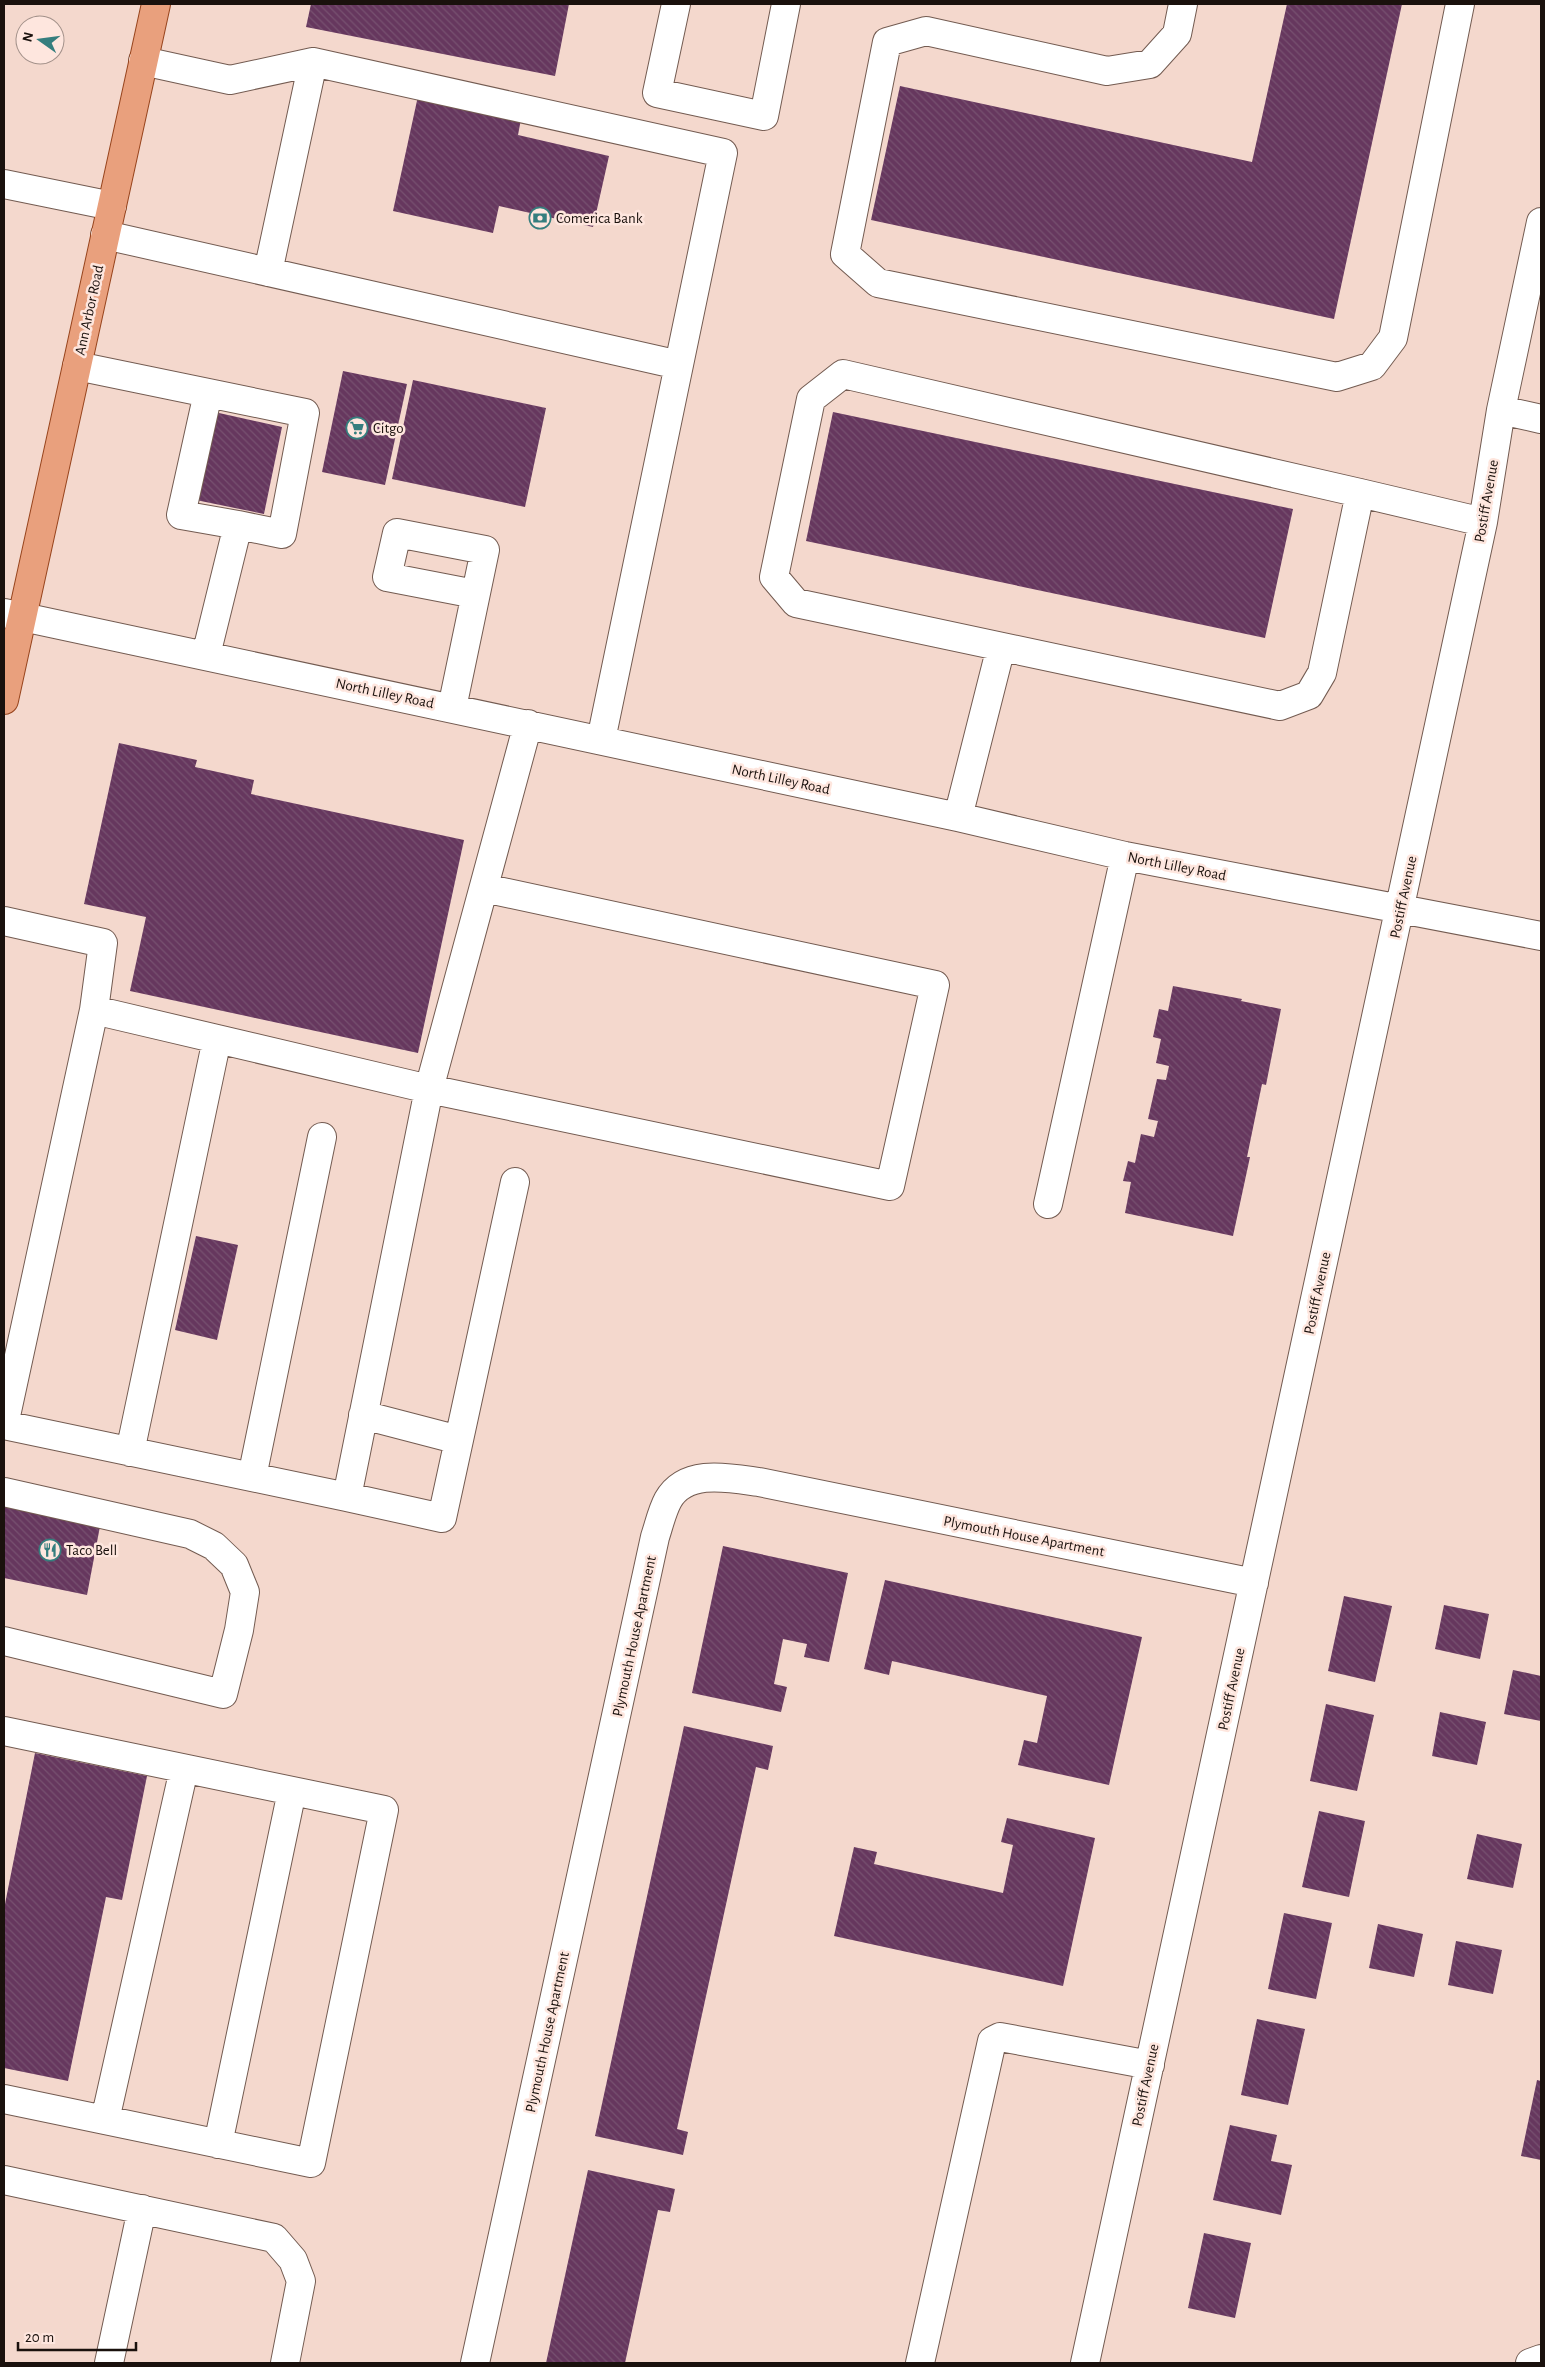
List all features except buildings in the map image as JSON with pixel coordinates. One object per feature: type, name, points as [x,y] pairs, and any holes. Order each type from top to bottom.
[{"type":"main road","name":"Ann Arbor Road","points":[[4,700],[13,615],[77,366],[156,4]]},
{"type":"street","points":[[676,4],[657,93],[764,116],[786,4]]},
{"type":"street","points":[[1183,4],[1177,34],[1150,64],[1107,71],[926,31],[887,42],[845,254],[878,283],[1337,377],[1372,366],[1393,338],[1460,4]]},
{"type":"street","points":[[143,61],[230,80],[312,62],[723,153],[601,740]]},
{"type":"street","points":[[268,272],[312,62]]},
{"type":"street","points":[[4,184],[112,206]]},
{"type":"street","name":"Postiff Avenue","points":[[1085,2363],[1483,522],[1501,410],[1541,222]]},
{"type":"street","points":[[105,235],[679,365]]},
{"type":"street","points":[[77,366],[208,393],[305,413],[282,534],[181,515],[208,393]]},
{"type":"street","points":[[1360,493],[1322,673],[1310,695],[1280,706],[796,603],[774,577],[811,399],[843,374],[1360,493],[1483,522]]},
{"type":"street","points":[[1501,410],[1541,419]]},
{"type":"street","points":[[206,655],[238,525]]},
{"type":"street","points":[[452,708],[475,594]]},
{"type":"street","name":"North Lilley Road","points":[[13,615],[958,817],[1125,856],[1541,936]]},
{"type":"street","points":[[958,817],[1001,646]]},
{"type":"street","points":[[347,1497],[429,1089],[528,724]]},
{"type":"street","points":[[1048,1204],[1125,856]]},
{"type":"street","points":[[94,1010],[429,1089],[890,1186],[935,985],[484,888]]},
{"type":"street","points":[[4,921],[103,943],[94,1010],[4,1425],[442,1518],[515,1182]]},
{"type":"street","points":[[130,1452],[217,1039]]},
{"type":"street","points":[[252,1477],[322,1137]]},
{"type":"street","points":[[363,1415],[459,1440]]},
{"type":"street","name":"Plymouth House Apartment","points":[[475,2363],[655,1537],[669,1498],[687,1482],[715,1476],[1254,1582]]},
{"type":"street","points":[[4,1492],[190,1534],[214,1546],[234,1565],[245,1592],[239,1630],[223,1694],[4,1641]]},
{"type":"street","points":[[4,1731],[384,1810],[311,2163],[4,2099]]},
{"type":"street","points":[[105,2120],[184,1769]]},
{"type":"street","points":[[218,2144],[292,1791]]},
{"type":"street","points":[[920,2363],[992,2041],[1000,2037],[1150,2065]]},
{"type":"street","points":[[4,2180],[274,2238],[293,2260],[301,2281],[285,2363]]},
{"type":"street","points":[[109,2363],[142,2210]]},
{"type":"street","points":[[1530,2363],[1541,2359]]},
{"type":"place","name":"Comerica Bank","points":[[540,218]]},
{"type":"place","name":"Citgo","points":[[357,428]]},
{"type":"place","name":"Taco Bell","points":[[50,1550]]}]
